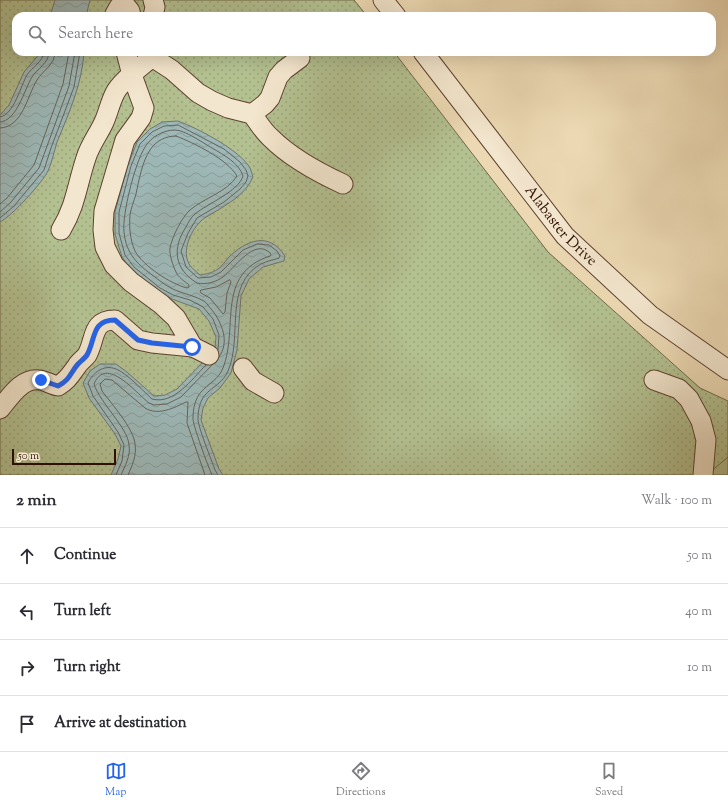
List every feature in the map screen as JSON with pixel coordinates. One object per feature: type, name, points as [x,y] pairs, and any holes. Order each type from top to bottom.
[{"type":"street","points":[[153,0],[155,7],[154,12]]},
{"type":"street","points":[[383,0],[393,12]]},
{"type":"street","points":[[116,12],[119,7],[125,5],[130,12]]},
{"type":"street","points":[[0,409],[22,384],[31,380],[41,380],[58,386],[66,382],[77,365],[87,355],[94,333],[98,326],[107,320],[115,320],[138,340],[201,351],[176,318],[161,304],[131,282],[114,265],[105,247],[102,230],[104,211],[125,140],[141,118],[144,108],[127,56]]},
{"type":"street","points":[[61,230],[70,216],[86,157],[92,142],[104,123],[115,92],[149,56]]},
{"type":"street","points":[[154,56],[198,93],[228,108],[252,114],[263,130],[284,149],[323,175],[343,184]]},
{"type":"street","name":"Alabaster Drive","points":[[426,56],[565,236],[650,315],[728,370]]},
{"type":"street","points":[[252,114],[270,98],[278,77],[284,70],[300,58]]},
{"type":"street","points":[[243,368],[253,381],[274,393]]},
{"type":"street","points":[[654,380],[679,389],[689,399],[701,421],[706,440],[703,475]]},
{"type":"green space","points":[[0,0],[354,0],[364,12],[12,12],[12,56],[397,56],[548,252],[700,388],[728,401],[728,475],[0,475]]},
{"type":"green space","points":[[728,457],[728,475],[709,475],[709,473]]},
{"type":"water","points":[[55,0],[90,0],[87,12],[51,12]]},
{"type":"water","points":[[38,56],[84,56],[78,87],[57,142],[48,171],[26,199],[12,213],[0,222],[0,115],[9,105],[24,72]]},
{"type":"water","points":[[178,121],[206,134],[228,147],[245,161],[250,168],[253,177],[246,189],[230,202],[203,219],[196,226],[190,236],[186,253],[190,265],[200,275],[207,274],[219,268],[228,258],[242,247],[257,241],[272,243],[279,248],[285,256],[284,261],[263,267],[249,279],[241,296],[237,350],[231,373],[220,388],[208,398],[203,408],[201,420],[219,469],[223,475],[111,475],[118,459],[121,446],[115,434],[89,398],[83,383],[90,371],[100,364],[116,364],[154,396],[165,395],[177,389],[215,347],[216,337],[209,321],[199,309],[172,299],[158,291],[131,270],[122,257],[115,234],[115,212],[128,165],[137,142],[150,129],[162,122]]},
{"type":"route","points":[[41,380],[58,386],[66,382],[77,365],[87,355],[94,333],[98,326],[107,320],[115,320],[138,340],[192,347]]}]
